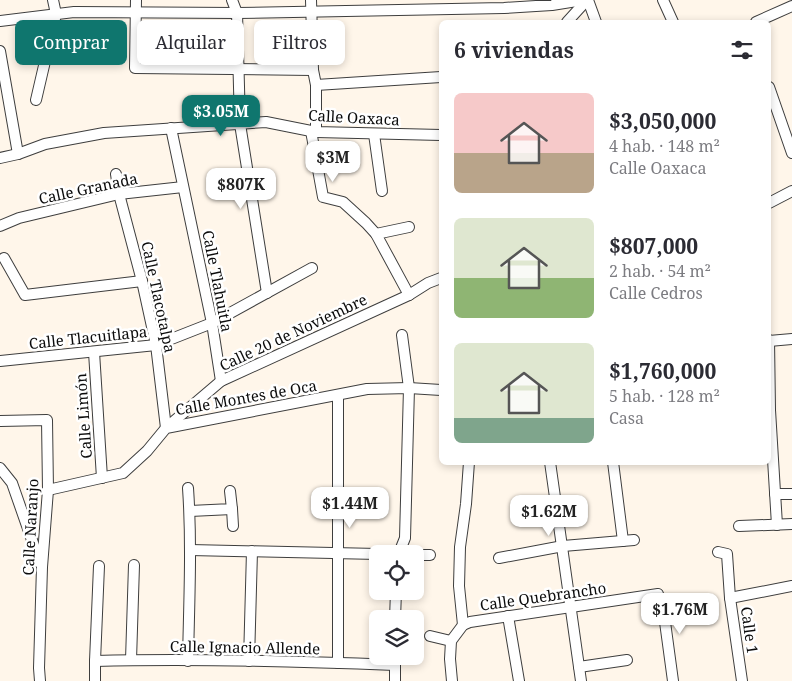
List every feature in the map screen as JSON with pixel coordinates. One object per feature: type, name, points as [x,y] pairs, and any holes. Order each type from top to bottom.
[{"type":"street","points":[[36,100],[56,14],[53,0]]},
{"type":"street","points":[[136,0],[135,68],[313,70]]},
{"type":"street","points":[[232,0],[237,13],[240,124],[267,293]]},
{"type":"street","points":[[310,0],[313,70],[316,85],[314,132],[323,197],[343,202],[376,234],[409,295]]},
{"type":"street","points":[[0,21],[74,12],[310,12],[364,5],[504,8],[552,5],[583,0]]},
{"type":"street","points":[[569,20],[587,0],[595,20]]},
{"type":"street","points":[[663,0],[671,20]]},
{"type":"street","points":[[760,20],[792,6]]},
{"type":"street","points":[[0,51],[18,154]]},
{"type":"street","points":[[316,85],[439,77]]},
{"type":"street","points":[[771,93],[792,153]]},
{"type":"street","name":"Calle Oaxaca","points":[[0,158],[18,154],[45,144],[104,132],[266,122],[314,132],[439,135]]},
{"type":"street","name":"Calle Tlahuitla","points":[[171,128],[212,323],[221,380]]},
{"type":"street","points":[[374,134],[382,191]]},
{"type":"street","name":"Calle Tlacotalpa","points":[[116,174],[119,194],[142,281],[156,345],[166,428]]},
{"type":"street","name":"Calle Granada","points":[[0,226],[19,218],[119,194],[184,187]]},
{"type":"street","points":[[771,202],[792,192]]},
{"type":"street","points":[[376,234],[409,227]]},
{"type":"street","points":[[4,258],[25,296],[142,281]]},
{"type":"street","name":"Calle Tlacuitlapa","points":[[0,361],[156,345],[212,323],[312,268]]},
{"type":"street","name":"Calle 20 de Noviembre","points":[[166,428],[221,380],[409,295],[428,283],[439,279]]},
{"type":"street","points":[[402,335],[409,388],[405,538],[402,545]]},
{"type":"street","points":[[771,340],[792,338]]},
{"type":"street","name":"Calle Limón","points":[[94,352],[102,478]]},
{"type":"street","name":"Calle Montes de Oca","points":[[48,490],[123,473],[147,451],[166,428],[367,389],[409,388],[439,390]]},
{"type":"street","points":[[338,396],[338,663]]},
{"type":"street","name":"Calle Naranjo","points":[[0,421],[47,420],[48,490],[42,567],[40,681]]},
{"type":"street","points":[[771,438],[777,524]]},
{"type":"street","name":"Calle Quebrancho","points":[[463,625],[459,586],[460,547],[469,465]]},
{"type":"street","points":[[550,465],[581,681]]},
{"type":"street","points":[[613,465],[623,541]]},
{"type":"street","points":[[0,468],[12,483],[42,567]]},
{"type":"street","points":[[188,488],[190,511],[188,661]]},
{"type":"street","points":[[230,491],[233,526]]},
{"type":"street","points":[[775,494],[792,494]]},
{"type":"street","points":[[190,511],[232,509]]},
{"type":"street","points":[[739,526],[792,524]]},
{"type":"street","points":[[499,558],[563,546],[634,540]]},
{"type":"street","points":[[190,550],[369,554]]},
{"type":"street","points":[[249,661],[252,551]]},
{"type":"street","name":"Calle 1","points":[[722,553],[742,681]]},
{"type":"street","points":[[424,555],[430,555]]},
{"type":"street","points":[[131,660],[134,565]]},
{"type":"street","points":[[95,681],[94,662],[99,566]]},
{"type":"street","points":[[730,598],[792,586]]},
{"type":"street","name":"Calle Quebrancho","points":[[451,640],[463,625],[470,622],[658,594],[665,622],[673,681]]},
{"type":"street","points":[[508,616],[518,681]]},
{"type":"street","points":[[430,636],[451,640],[452,681]]},
{"type":"street","name":"Calle Ignacio Allende","points":[[94,662],[131,660],[369,662]]},
{"type":"street","points":[[579,667],[627,660]]},
{"type":"street","points":[[395,665],[395,681]]}]
